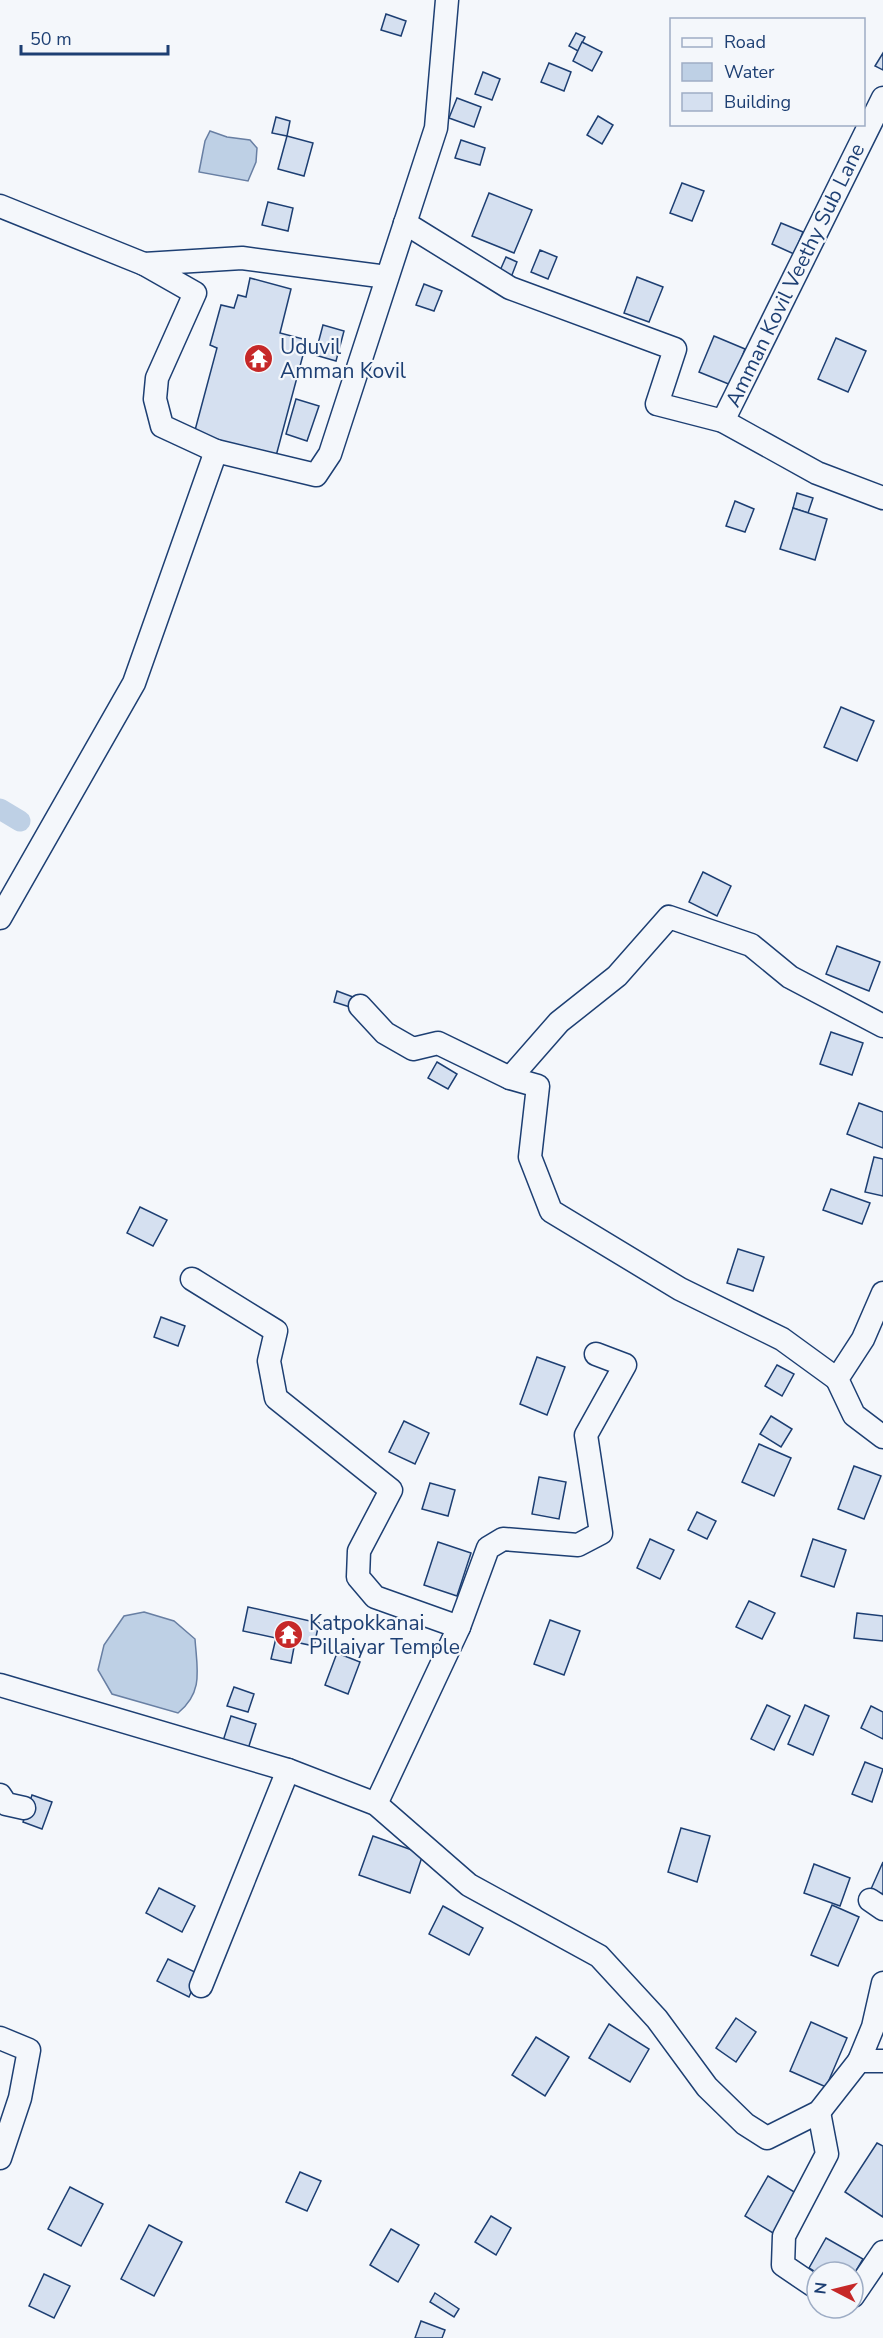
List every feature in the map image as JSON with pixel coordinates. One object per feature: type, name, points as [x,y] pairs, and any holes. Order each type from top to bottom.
[{"type":"street","points":[[0,206],[144,264],[195,293],[157,378],[155,399],[162,426],[216,451],[316,475],[330,454],[436,128],[447,0]]},
{"type":"street","name":"Amman Kovil Veethy Sub Lane","points":[[723,421],[883,98]]},
{"type":"street","points":[[405,223],[510,288],[675,349],[657,404],[723,421],[817,473],[883,498]]},
{"type":"street","points":[[144,264],[242,258],[387,277]]},
{"type":"street","points":[[0,918],[134,682],[216,451]]},
{"type":"street","points":[[510,1078],[559,1022],[617,976],[669,917],[751,945],[790,977],[883,1026]]},
{"type":"street","points":[[360,1006],[385,1033],[413,1049],[438,1043],[510,1078],[538,1086],[530,1157],[551,1211],[680,1289],[782,1339],[837,1379],[854,1416],[883,1437]]},
{"type":"street","points":[[192,1279],[276,1331],[269,1361],[276,1398],[391,1490],[359,1551],[358,1577],[375,1597],[459,1627]]},
{"type":"street","points":[[837,1379],[863,1339],[883,1293]]},
{"type":"street","points":[[376,1804],[459,1627],[489,1548],[503,1539],[578,1545],[601,1533],[586,1435],[625,1365],[596,1354]]},
{"type":"street","points":[[0,1685],[288,1770],[376,1804],[469,1885],[599,1956],[657,2019],[707,2087],[745,2124],[767,2138],[819,2112],[859,2061],[873,2027],[883,1983]]},
{"type":"street","points":[[201,1986],[288,1770]]},
{"type":"street","points":[[0,1795],[6,1804],[24,1808]]},
{"type":"street","points":[[0,2038],[29,2050],[20,2097],[0,2158]]},
{"type":"street","points":[[859,2061],[883,2061]]},
{"type":"street","points":[[805,2280],[783,2265],[784,2236],[827,2154],[819,2112]]},
{"type":"street","points":[[865,2278],[883,2252]]},
{"type":"water","points":[[210,131],[227,137],[250,140],[257,148],[256,162],[248,181],[199,172],[205,141]]},
{"type":"water","points":[[144,1612],[174,1621],[195,1639],[197,1679],[195,1688],[192,1697],[178,1713],[112,1694],[98,1670],[104,1645],[124,1616]]},
{"type":"building","points":[[386,14],[406,21],[401,36],[381,30]]},
{"type":"building","points":[[576,33],[585,37],[578,51],[569,46]]},
{"type":"building","points":[[582,42],[602,52],[592,71],[573,61]]},
{"type":"building","points":[[883,53],[883,70],[875,66]]},
{"type":"building","points":[[549,63],[571,72],[564,91],[541,82]]},
{"type":"building","points":[[483,72],[500,79],[492,100],[475,94]]},
{"type":"building","points":[[457,98],[481,107],[474,127],[449,118]]},
{"type":"building","points":[[598,116],[613,125],[602,144],[587,135]]},
{"type":"building","points":[[276,117],[290,121],[287,136],[272,133]]},
{"type":"building","points":[[287,136],[313,143],[304,176],[278,169]]},
{"type":"building","points":[[461,140],[485,148],[480,165],[455,158]]},
{"type":"building","points":[[682,183],[704,191],[692,221],[670,213]]},
{"type":"building","points":[[489,193],[532,210],[514,253],[472,236]]},
{"type":"building","points":[[268,202],[293,208],[288,231],[262,225]]},
{"type":"building","points":[[781,223],[803,232],[794,254],[772,244]]},
{"type":"building","points":[[540,250],[557,257],[548,279],[531,272]]},
{"type":"building","points":[[506,257],[517,262],[510,280],[498,275]]},
{"type":"building","points":[[637,277],[663,287],[649,322],[624,313]]},
{"type":"building","name":"Uduvil Amman Kovil","points":[[250,278],[291,289],[280,333],[307,340],[276,456],[194,434],[217,348],[210,345],[221,305],[234,308],[238,295],[246,297]]},
{"type":"building","points":[[424,284],[442,291],[434,311],[416,305]]},
{"type":"building","points":[[323,325],[344,331],[336,361],[315,355]]},
{"type":"building","points":[[714,336],[745,349],[731,385],[699,372]]},
{"type":"building","points":[[836,338],[866,351],[848,392],[818,379]]},
{"type":"building","points":[[296,399],[319,406],[307,441],[286,434]]},
{"type":"building","points":[[797,493],[813,498],[808,513],[793,508]]},
{"type":"building","points":[[735,501],[754,509],[745,532],[726,526]]},
{"type":"building","points":[[793,508],[827,519],[815,560],[780,549]]},
{"type":"building","points":[[841,707],[874,721],[857,761],[824,747]]},
{"type":"building","points":[[703,872],[731,886],[717,916],[689,902]]},
{"type":"building","points":[[837,946],[880,962],[869,991],[826,974]]},
{"type":"building","points":[[337,991],[353,997],[350,1007],[334,1002]]},
{"type":"building","points":[[831,1032],[863,1043],[852,1075],[820,1064]]},
{"type":"building","points":[[437,1062],[457,1074],[448,1089],[428,1078]]},
{"type":"building","points":[[859,1103],[883,1112],[883,1148],[847,1134]]},
{"type":"building","points":[[874,1157],[883,1159],[883,1196],[865,1192]]},
{"type":"building","points":[[831,1189],[870,1203],[862,1224],[823,1210]]},
{"type":"building","points":[[140,1207],[167,1220],[153,1246],[127,1233]]},
{"type":"building","points":[[738,1249],[764,1257],[753,1291],[727,1283]]},
{"type":"building","points":[[161,1317],[185,1326],[178,1346],[154,1337]]},
{"type":"building","points":[[537,1357],[565,1367],[547,1415],[520,1404]]},
{"type":"building","points":[[777,1365],[794,1374],[782,1396],[765,1386]]},
{"type":"building","points":[[771,1416],[792,1429],[781,1447],[760,1434]]},
{"type":"building","points":[[404,1421],[429,1433],[415,1464],[389,1452]]},
{"type":"building","points":[[759,1444],[791,1458],[774,1496],[742,1482]]},
{"type":"building","points":[[854,1466],[881,1476],[864,1519],[838,1509]]},
{"type":"building","points":[[539,1477],[566,1482],[559,1519],[532,1514]]},
{"type":"building","points":[[430,1483],[455,1490],[448,1516],[422,1509]]},
{"type":"building","points":[[697,1512],[716,1521],[707,1539],[688,1530]]},
{"type":"building","points":[[650,1539],[674,1550],[660,1579],[637,1568]]},
{"type":"building","points":[[813,1539],[846,1550],[834,1587],[801,1576]]},
{"type":"building","points":[[438,1542],[471,1553],[457,1596],[424,1585]]},
{"type":"building","points":[[749,1601],[775,1613],[762,1639],[736,1627]]},
{"type":"building","name":"Katpokkanai Pillaiyar Temple","points":[[248,1607],[319,1623],[314,1646],[295,1642],[291,1663],[271,1659],[276,1638],[243,1631]]},
{"type":"building","points":[[857,1613],[883,1616],[883,1641],[854,1638]]},
{"type":"building","points":[[550,1620],[580,1631],[564,1675],[534,1664]]},
{"type":"building","points":[[337,1653],[360,1662],[348,1694],[325,1685]]},
{"type":"building","points":[[234,1687],[254,1694],[248,1712],[227,1706]]},
{"type":"building","points":[[767,1705],[790,1716],[774,1750],[751,1739]]},
{"type":"building","points":[[805,1705],[829,1716],[813,1755],[788,1744]]},
{"type":"building","points":[[871,1706],[883,1712],[883,1739],[861,1728]]},
{"type":"building","points":[[231,1716],[256,1724],[248,1749],[223,1741]]},
{"type":"building","points":[[865,1762],[883,1769],[872,1802],[852,1794]]},
{"type":"building","points":[[32,1795],[52,1802],[42,1829],[23,1822]]},
{"type":"building","points":[[681,1828],[710,1836],[697,1882],[668,1872]]},
{"type":"building","points":[[373,1836],[423,1854],[410,1893],[359,1875]]},
{"type":"building","points":[[883,1862],[883,1894],[871,1889]]},
{"type":"building","points":[[814,1864],[850,1878],[840,1906],[804,1893]]},
{"type":"building","points":[[159,1888],[195,1906],[182,1932],[146,1913]]},
{"type":"building","points":[[832,1905],[859,1917],[838,1966],[811,1955]]},
{"type":"building","points":[[443,1906],[483,1928],[469,1955],[429,1934]]},
{"type":"building","points":[[168,1959],[199,1974],[189,1997],[157,1981]]},
{"type":"building","points":[[736,2018],[756,2032],[736,2062],[716,2048]]},
{"type":"building","points":[[811,2022],[847,2038],[826,2087],[790,2071]]},
{"type":"building","points":[[609,2024],[649,2049],[630,2082],[589,2058]]},
{"type":"building","points":[[536,2037],[569,2057],[545,2096],[512,2075]]},
{"type":"building","points":[[877,2143],[883,2146],[883,2217],[845,2192]]},
{"type":"building","points":[[300,2172],[321,2181],[307,2211],[286,2202]]},
{"type":"building","points":[[768,2176],[796,2193],[773,2233],[745,2216]]},
{"type":"building","points":[[70,2187],[103,2204],[81,2246],[48,2229]]},
{"type":"building","points":[[491,2216],[511,2228],[496,2255],[475,2242]]},
{"type":"building","points":[[149,2225],[182,2242],[154,2296],[121,2279]]},
{"type":"building","points":[[391,2229],[419,2245],[398,2282],[370,2265]]},
{"type":"building","points":[[826,2238],[863,2259],[862,2260],[814,2260]]},
{"type":"building","points":[[44,2274],[70,2286],[54,2318],[29,2306]]},
{"type":"building","points":[[435,2293],[459,2309],[454,2317],[430,2302]]},
{"type":"building","points":[[421,2321],[445,2330],[442,2338],[415,2338]]},
{"type":"waterway","points":[[0,809],[20,821]]},
{"type":"place","name":"Uduvil Amman Kovil","points":[[259,359]]},
{"type":"place","name":"Katpokkanai Pillaiyar Temple","points":[[288,1635]]}]
